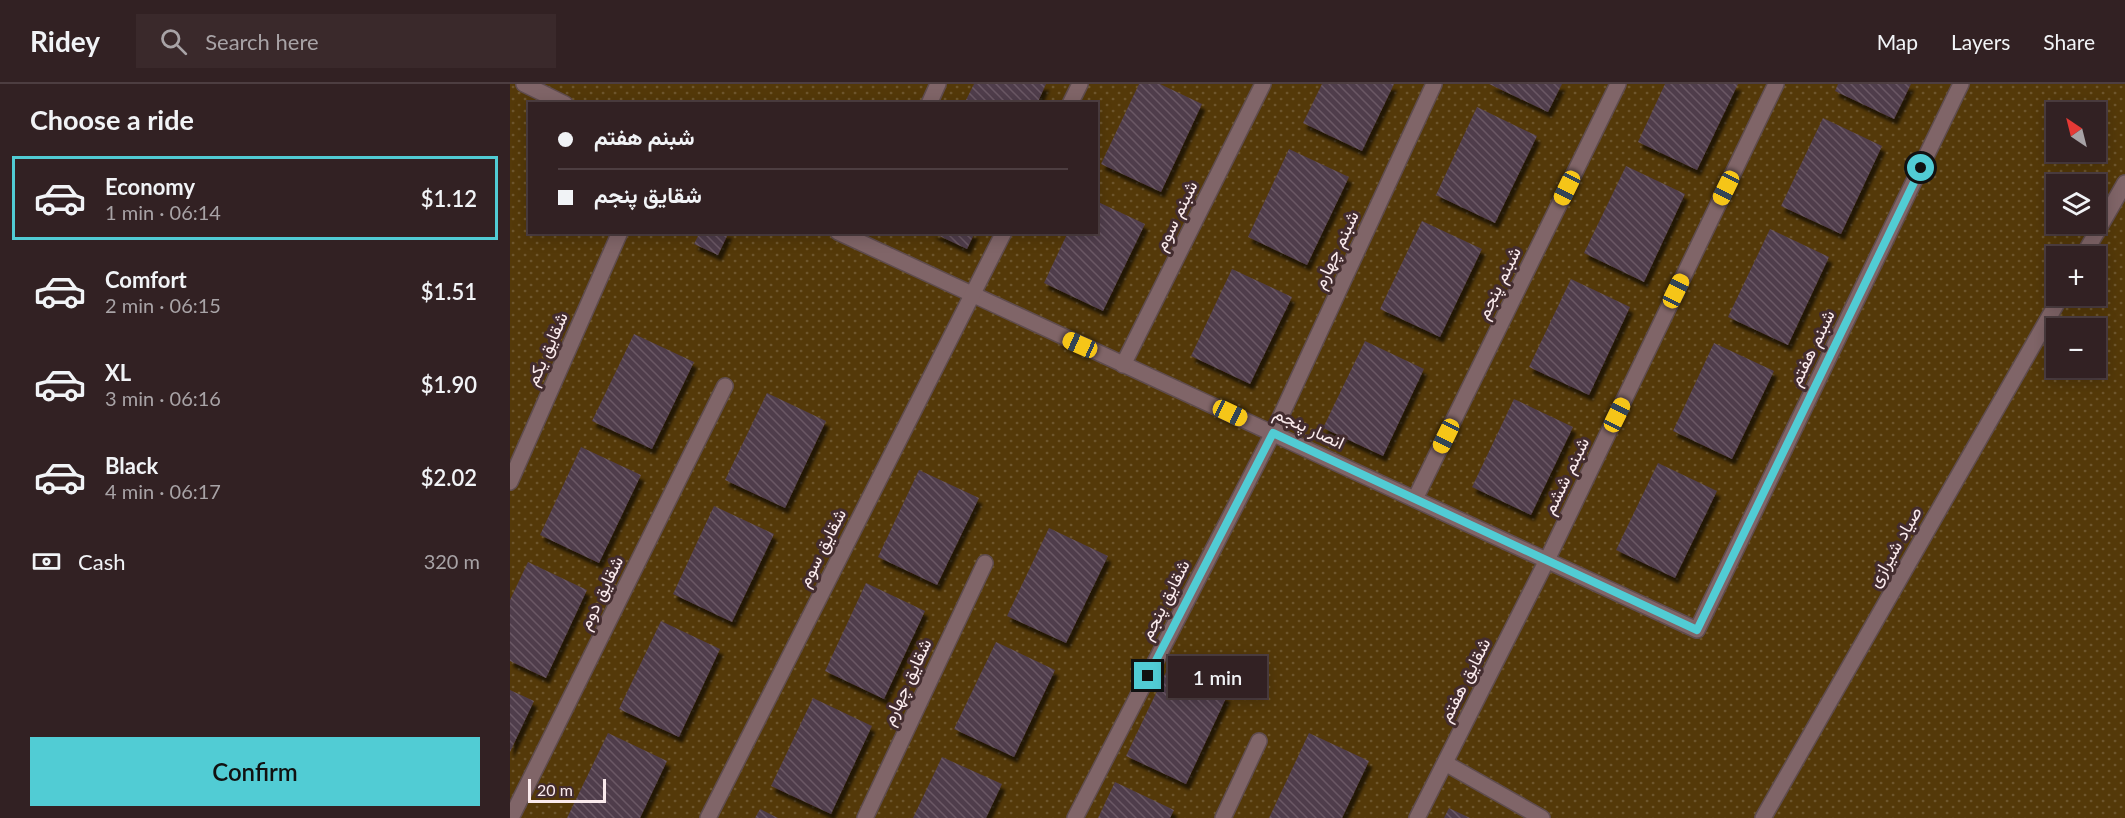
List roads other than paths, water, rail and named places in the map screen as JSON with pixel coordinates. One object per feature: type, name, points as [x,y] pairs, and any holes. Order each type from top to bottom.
[{"type":"street","points":[[524,84],[561,102]]},
{"type":"street","points":[[930,102],[938,84]]},
{"type":"street","points":[[1071,102],[1080,84]]},
{"type":"street","name":"شبنم سوم","points":[[1124,365],[1263,84]]},
{"type":"street","name":"شبنم چهارم","points":[[1273,433],[1434,84]]},
{"type":"street","name":"شبنم پنجم","points":[[1415,499],[1618,84]]},
{"type":"street","name":"شبنم ششم","points":[[1547,560],[1776,84]]},
{"type":"street","name":"شبنم هفتم","points":[[1697,630],[1961,84]]},
{"type":"street","points":[[2089,246],[2125,183]]},
{"type":"street","name":"شقایق یکم","points":[[510,482],[619,234]]},
{"type":"street","name":"انصار پنجم","points":[[847,234],[864,238],[972,296],[1697,630]]},
{"type":"street","name":"شقایق سوم","points":[[708,818],[1003,234]]},
{"type":"street","name":"صیاد شیرازی","points":[[1763,818],[2055,306]]},
{"type":"street","name":"شقایق دوم","points":[[511,818],[725,386]]},
{"type":"street","name":"شقایق پنجم","points":[[1075,818],[1273,433]]},
{"type":"street","name":"شقایق هفتم","points":[[1417,818],[1547,560]]},
{"type":"street","name":"شقایق چهارم","points":[[864,818],[985,563]]},
{"type":"street","points":[[1223,818],[1259,741]]},
{"type":"street","points":[[1445,763],[1542,818]]}]
